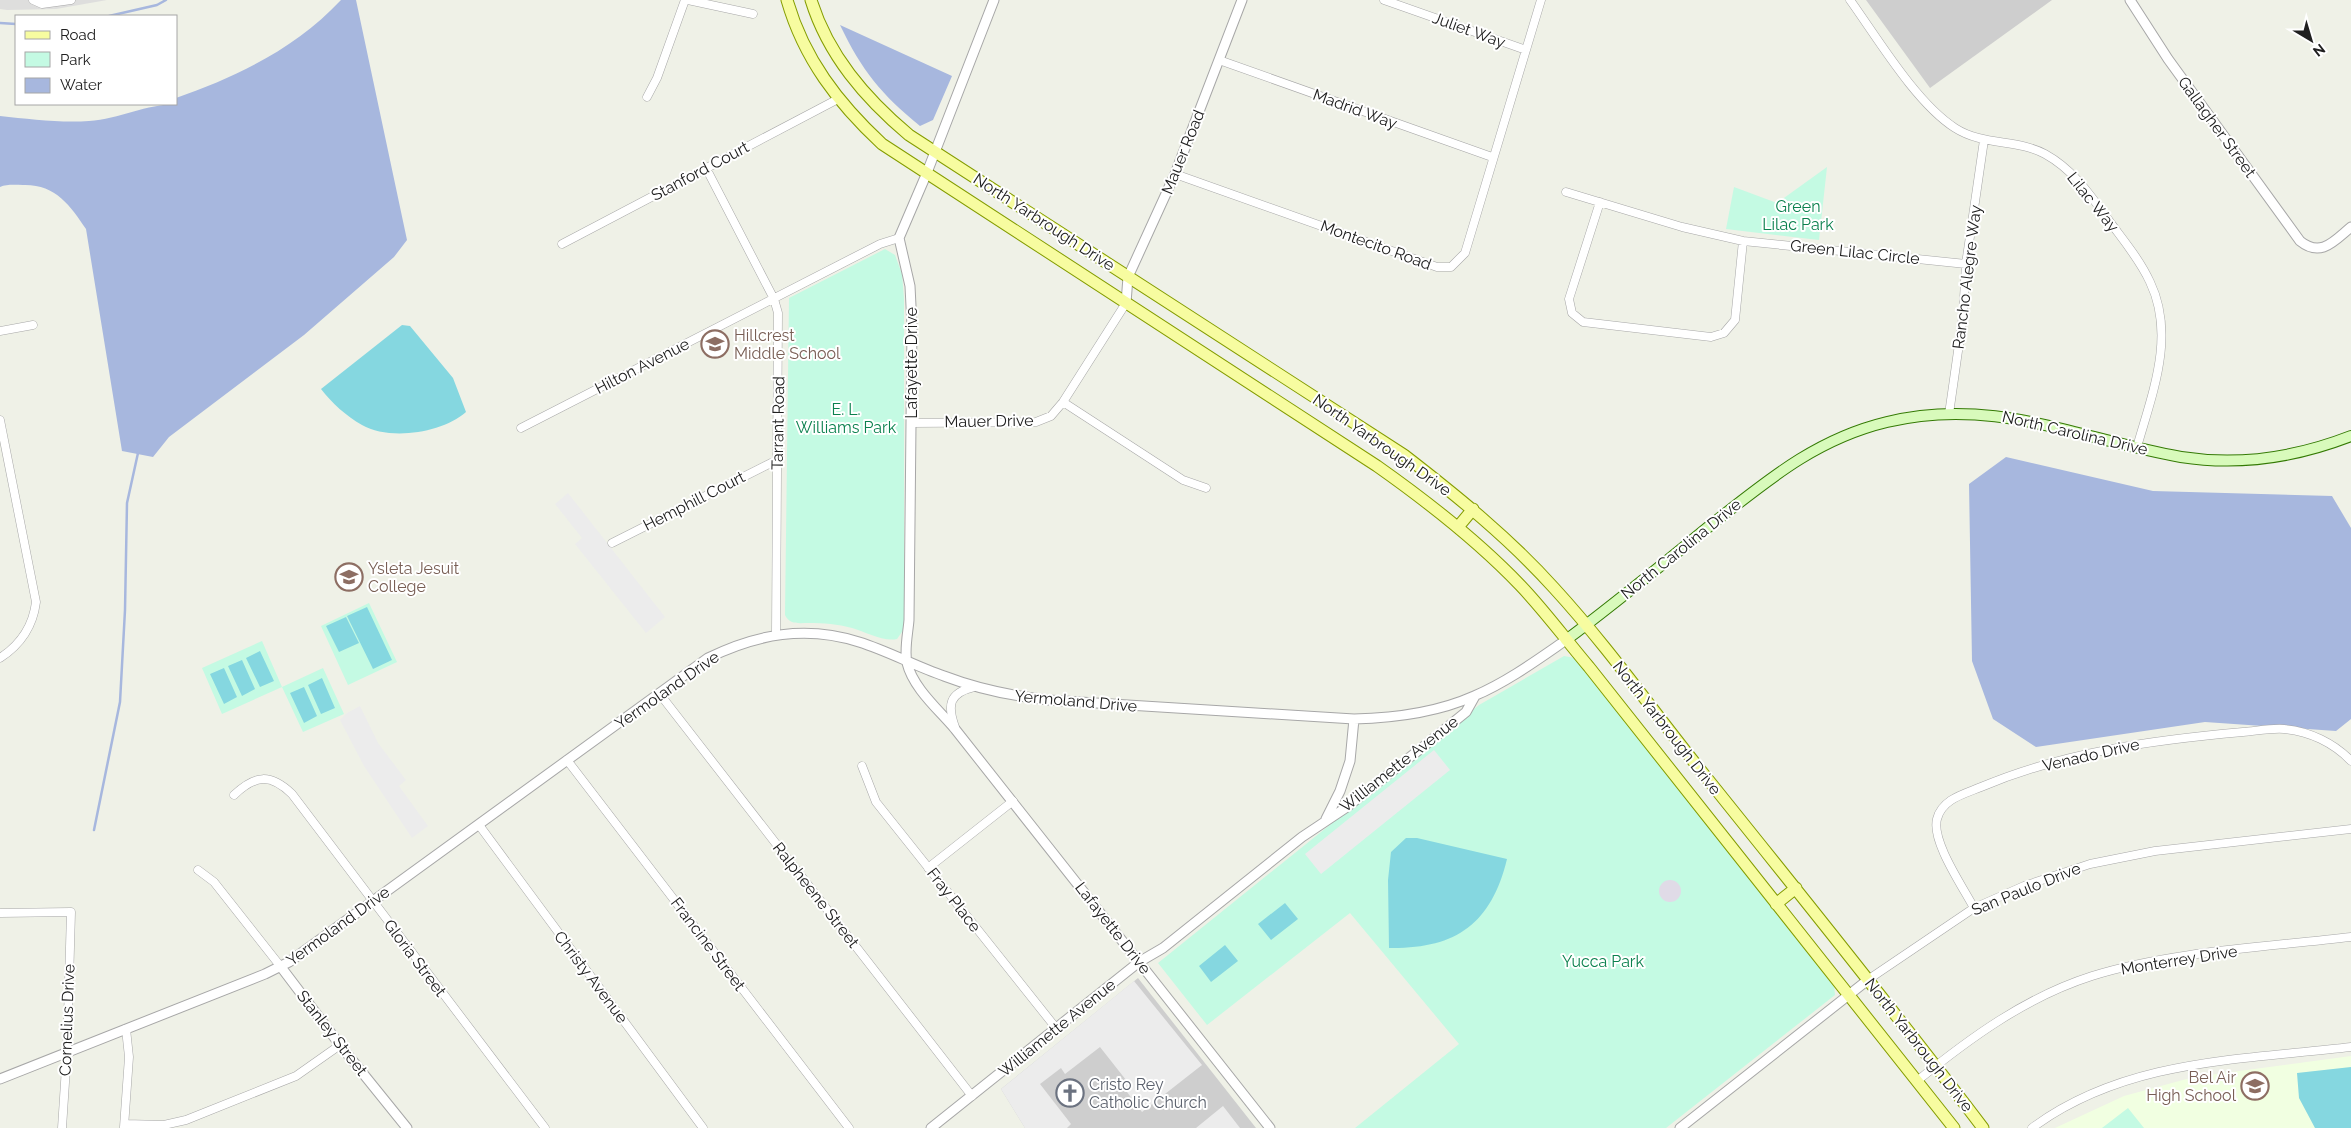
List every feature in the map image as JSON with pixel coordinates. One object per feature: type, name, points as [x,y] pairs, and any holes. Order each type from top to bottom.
[{"type":"main road","name":"North Yarbrough Drive","points":[[786,0],[801,40],[811,60],[838,99],[882,144],[926,175],[1377,466],[1458,527],[1520,585],[1566,640],[1954,1128]]},
{"type":"main road","name":"North Yarbrough Drive","points":[[811,0],[825,35],[840,62],[861,90],[884,114],[909,135],[1404,456],[1473,510],[1529,562],[1586,625],[1869,979],[1983,1128]]},
{"type":"main road","name":"North Carolina Drive","points":[[1566,640],[1762,483],[1790,463],[1847,435],[1886,422],[1915,416],[1949,414],[1995,415],[2022,419],[2182,457],[2244,460],[2299,453],[2351,436]]},
{"type":"main road","points":[[1458,527],[1473,510]]},
{"type":"main road","points":[[1776,904],[1796,888]]},
{"type":"street","points":[[33,0],[42,4],[50,4],[71,0]]},
{"type":"street","points":[[647,97],[657,78],[686,0],[754,14]]},
{"type":"street","points":[[899,238],[926,175],[994,0]]},
{"type":"street","name":"Mauer Road","points":[[1126,303],[1128,277],[1175,174],[1242,0]]},
{"type":"street","name":"Juliet Way","points":[[1384,0],[1526,50]]},
{"type":"street","name":"Montecito Road","points":[[1175,174],[1444,268],[1456,264],[1465,254],[1492,157],[1541,0]]},
{"type":"street","name":"Lilac Way","points":[[1850,0],[1925,103],[1956,128],[1984,140],[2031,148],[2051,158],[2071,172],[2089,193],[2138,260],[2151,283],[2161,320],[2161,355],[2137,447]]},
{"type":"street","name":"Gallagher Street","points":[[2130,0],[2206,113],[2300,241],[2311,248],[2323,248],[2329,246],[2351,227]]},
{"type":"street","name":"Madrid Way","points":[[1219,60],[1492,157]]},
{"type":"street","name":"Stanford Court","points":[[562,244],[838,99]]},
{"type":"street","name":"Rancho Alegre Way","points":[[1949,414],[1963,316],[1966,264],[1984,140]]},
{"type":"street","name":"Tarrant Road","points":[[706,168],[774,298],[778,313],[776,635]]},
{"type":"street","name":"Green Lilac Circle","points":[[1566,192],[1682,227],[1743,241],[1966,264]]},
{"type":"street","points":[[1600,202],[1569,299],[1572,313],[1583,322],[1711,337],[1724,333],[1735,320],[1743,241]]},
{"type":"street","name":"Hilton Avenue","points":[[520,428],[880,244],[899,238]]},
{"type":"street","name":"Lafayette Drive","points":[[899,238],[910,286],[912,354],[909,620],[906,661],[912,676],[1270,1128]]},
{"type":"street","name":"Mauer Drive","points":[[911,423],[1036,422],[1051,416],[1063,402],[1126,303]]},
{"type":"street","points":[[0,331],[32,325]]},
{"type":"street","points":[[1063,402],[1183,480],[1206,488]]},
{"type":"street","points":[[0,420],[36,602],[31,622],[25,634],[9,652],[0,658]]},
{"type":"street","name":"Hemphill Court","points":[[612,543],[777,460]]},
{"type":"street","name":"Yermoland Drive","points":[[0,1079],[281,966],[708,658],[747,641],[798,633],[830,634],[860,642],[974,687],[1013,696],[1048,700],[1354,719],[1386,718],[1418,713],[1475,696]]},
{"type":"street","name":"Williamette Avenue","points":[[931,1128],[1139,962],[1162,948],[1466,712],[1475,696],[1537,660],[1566,640]]},
{"type":"street","name":"Lafayette Drive","points":[[955,729],[950,710],[951,704],[964,689],[974,687]]},
{"type":"street","name":"Ralpheene Street","points":[[660,694],[972,1096]]},
{"type":"street","name":"Williamette Avenue","points":[[1326,819],[1340,791],[1350,761],[1354,719]]},
{"type":"street","name":"Venado Drive","points":[[1974,908],[1938,839],[1936,820],[1941,809],[1954,798],[1992,782],[2047,763],[2148,742],[2284,729],[2324,740],[2344,753],[2351,761]]},
{"type":"street","name":"Francine Street","points":[[567,760],[849,1128]]},
{"type":"street","name":"Fray Place","points":[[862,766],[876,802],[1056,1028]]},
{"type":"street","name":"Gloria Street","points":[[234,795],[255,779],[270,780],[285,788],[302,806],[372,902],[545,1128]]},
{"type":"street","points":[[928,868],[1012,801]]},
{"type":"street","name":"Christy Avenue","points":[[478,825],[703,1128]]},
{"type":"street","name":"San Paulo Drive","points":[[1680,1128],[1869,979],[1974,908],[2058,874],[2111,858],[2351,828]]},
{"type":"street","name":"Stanley Street","points":[[198,870],[214,882],[405,1127]]},
{"type":"street","name":"Cornelius Drive","points":[[0,913],[71,912],[67,1052],[62,1128]]},
{"type":"street","name":"Monterrey Drive","points":[[1917,1081],[2000,1019],[2044,996],[2090,976],[2132,964],[2164,959],[2351,937]]},
{"type":"street","points":[[126,1029],[129,1057],[124,1126],[164,1125],[186,1120],[296,1076],[340,1045]]},
{"type":"street","points":[[2032,1128],[2066,1106],[2090,1094],[2148,1073],[2179,1066],[2351,1046]]},
{"type":"shaded area","points":[[0,0],[107,0],[56,9],[7,10],[0,9]]},
{"type":"shaded area","points":[[1866,0],[2052,0],[1930,88]]},
{"type":"shaded area","points":[[402,325],[410,326],[453,378],[466,412],[444,425],[430,430],[387,433],[374,430],[356,421],[340,409],[321,389]]},
{"type":"shaded area","points":[[568,493],[665,617],[646,633],[575,544],[582,538],[555,504]]},
{"type":"shaded area","points":[[367,607],[392,660],[373,669],[347,616]]},
{"type":"shaded area","points":[[346,617],[359,643],[339,652],[326,626]]},
{"type":"shaded area","points":[[260,651],[274,681],[260,687],[246,658]]},
{"type":"shaded area","points":[[242,660],[255,689],[242,696],[228,666]]},
{"type":"shaded area","points":[[224,668],[237,697],[224,704],[210,674]]},
{"type":"shaded area","points":[[322,678],[335,708],[321,714],[308,685]]},
{"type":"shaded area","points":[[304,687],[317,716],[304,723],[290,693]]},
{"type":"shaded area","points":[[360,706],[378,743],[406,780],[399,786],[428,826],[412,838],[364,766],[340,720],[347,713]]},
{"type":"shaded area","points":[[1434,750],[1450,770],[1321,874],[1305,854]]},
{"type":"shaded area","points":[[1406,838],[1417,838],[1507,859],[1500,882],[1491,901],[1467,929],[1451,938],[1433,944],[1389,948],[1388,880],[1391,852]]},
{"type":"shaded area","points":[[1670,880],[1680,887],[1681,891],[1674,901],[1670,902],[1660,895],[1659,891],[1666,881]]},
{"type":"shaded area","points":[[1285,903],[1298,919],[1271,940],[1258,924]]},
{"type":"shaded area","points":[[1225,945],[1238,961],[1211,982],[1199,966]]},
{"type":"shaded area","points":[[1138,978],[1256,1128],[1025,1128],[1001,1089]]},
{"type":"shaded area","points":[[1134,981],[1202,1065],[1142,1112],[1121,1084],[1126,1080],[1100,1047],[1065,1074],[1061,1068],[1040,1084],[1071,1124],[1067,1128],[1025,1128],[1001,1089]]},
{"type":"shaded area","name":"Bel Air High School","points":[[2351,1056],[2351,1128],[2055,1128],[2124,1096],[2194,1077]]},
{"type":"shaded area","points":[[2351,1067],[2351,1128],[2315,1128],[2299,1098],[2297,1073]]},
{"type":"shaded area","points":[[1223,1106],[1240,1128],[1196,1128]]},
{"type":"green space","name":"Green Lilac Park","points":[[1827,167],[1819,240],[1726,229],[1734,187],[1777,203]]},
{"type":"green space","name":"E. L. Williams Park","points":[[885,249],[895,255],[902,274],[904,299],[904,629],[897,639],[892,640],[841,626],[795,623],[785,615],[789,298]]},
{"type":"green space","points":[[369,603],[397,662],[348,685],[321,626]]},
{"type":"green space","points":[[262,641],[282,687],[222,714],[202,668]]},
{"type":"green space","name":"Yucca Park","points":[[1564,656],[1575,658],[1834,985],[1835,995],[1666,1128],[1355,1128],[1459,1044],[1350,913],[1207,1025],[1158,963],[1479,705]]},
{"type":"green space","points":[[323,668],[344,714],[303,732],[282,687]]},
{"type":"green space","points":[[2128,1108],[2144,1128],[2102,1128]]},
{"type":"water","points":[[341,0],[356,0],[407,240],[394,257],[304,335],[169,437],[153,457],[122,451],[86,229],[67,204],[53,192],[34,186],[5,185],[0,187],[0,116],[56,121],[89,121],[111,118],[154,106],[178,105],[178,97],[221,81],[264,59],[305,33]]},
{"type":"water","points":[[840,25],[952,76],[933,120],[920,126],[883,92],[856,56]]},
{"type":"water","points":[[2006,457],[2153,491],[2332,496],[2351,528],[2351,719],[2336,731],[2205,722],[2036,747],[1993,719],[1972,661],[1969,484]]},
{"type":"waterway","points":[[113,15],[157,5],[166,0]]},
{"type":"waterway","points":[[0,23],[15,24]]},
{"type":"waterway","points":[[94,830],[120,702],[125,610],[127,503],[138,453]]},
{"type":"place","name":"Hillcrest Middle School","points":[[715,344]]},
{"type":"place","name":"Ysleta Jesuit College","points":[[349,577]]},
{"type":"place","name":"Bel Air High School","points":[[2255,1086]]},
{"type":"place","name":"Cristo Rey Catholic Church","points":[[1070,1093]]}]
